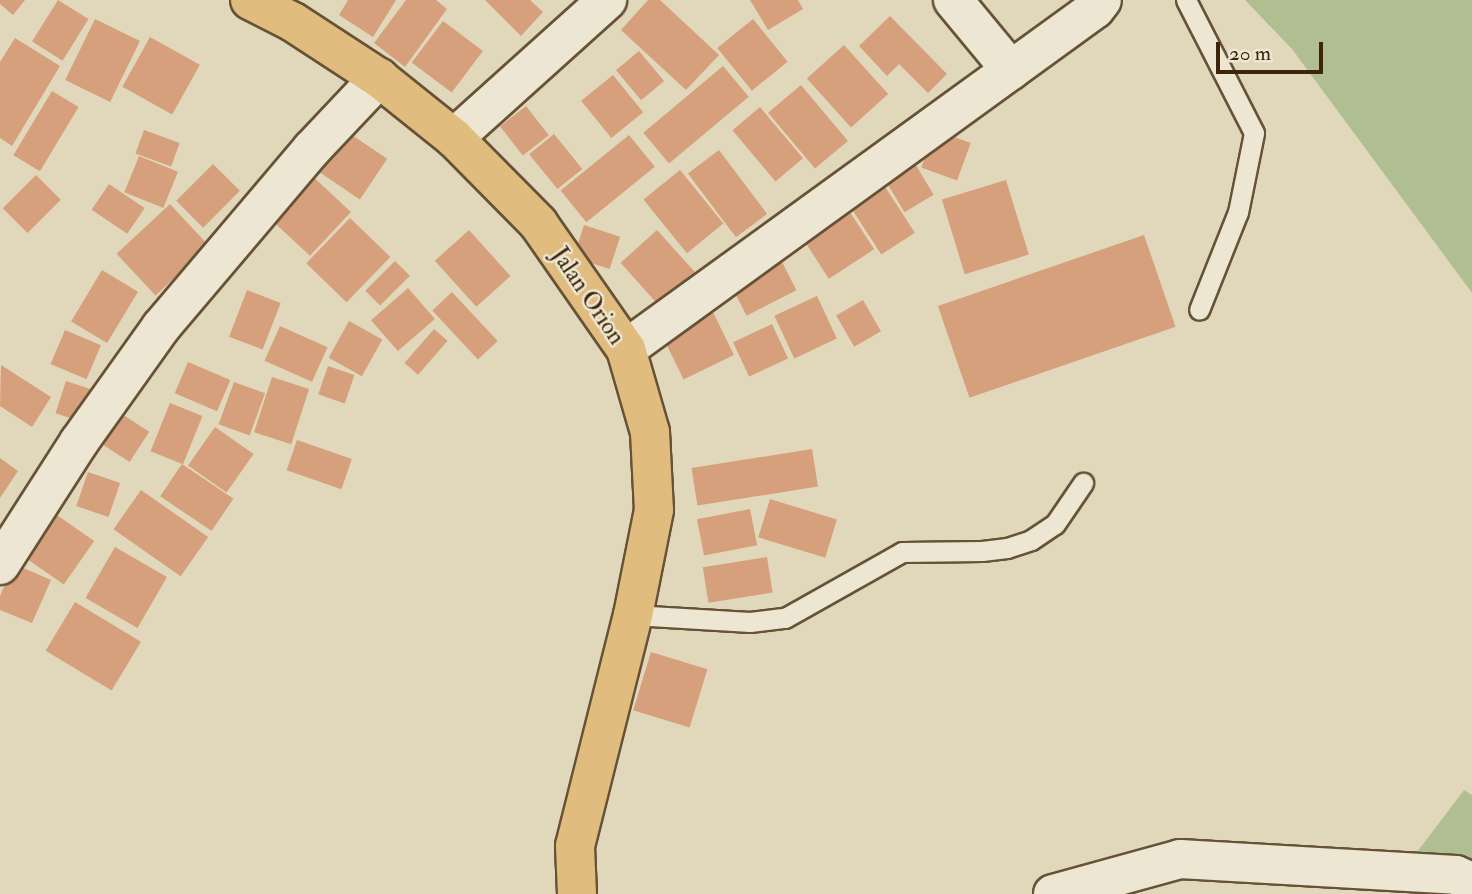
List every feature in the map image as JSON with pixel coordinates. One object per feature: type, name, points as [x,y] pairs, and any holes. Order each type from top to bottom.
[{"type":"highway","name":"Jalan Orion","points":[[250,0],[293,22],[379,78],[454,138],[538,223],[625,349],[650,432],[654,510],[633,615],[575,846],[574,892]]},
{"type":"street","points":[[454,138],[607,0]]},
{"type":"street","points":[[953,0],[1011,70]]},
{"type":"street","points":[[625,349],[1095,9],[1102,0]]},
{"type":"street","points":[[0,565],[79,442],[161,327],[312,149],[379,78]]},
{"type":"street","points":[[1054,894],[1181,859],[1456,875],[1472,882]]},
{"type":"lane","points":[[1186,0],[1254,133],[1238,212],[1199,310]]},
{"type":"lane","points":[[633,615],[750,622],[785,618],[811,606],[885,559],[902,552],[982,551],[1007,548],[1031,540],[1055,524],[1083,482]]},
{"type":"green space","points":[[1245,0],[1472,0],[1472,293],[1292,49]]},
{"type":"green space","points":[[1464,790],[1472,795],[1472,894],[1443,894],[1408,864]]},
{"type":"building","points":[[0,0],[25,0],[13,15],[0,4]]},
{"type":"building","points":[[58,0],[89,19],[63,61],[32,42]]},
{"type":"building","points":[[348,0],[396,0],[373,37],[339,15]]},
{"type":"building","points":[[406,0],[436,0],[447,9],[405,67],[374,43]]},
{"type":"building","points":[[485,0],[530,0],[543,12],[521,36]]},
{"type":"building","points":[[648,0],[660,0],[719,55],[686,90],[621,30]]},
{"type":"building","points":[[750,0],[798,0],[803,9],[768,30]]},
{"type":"building","points":[[890,16],[947,74],[928,93],[899,64],[887,76],[859,46]]},
{"type":"building","points":[[95,19],[140,41],[110,102],[65,80]]},
{"type":"building","points":[[753,19],[788,62],[752,91],[717,48]]},
{"type":"building","points":[[443,21],[483,51],[452,93],[412,63]]},
{"type":"building","points":[[150,37],[200,65],[172,114],[122,87]]},
{"type":"building","points":[[15,38],[60,66],[12,146],[0,138],[0,62]]},
{"type":"building","points":[[844,45],[888,94],[851,128],[807,78]]},
{"type":"building","points":[[639,51],[664,81],[641,100],[616,70]]},
{"type":"building","points":[[723,66],[749,97],[669,163],[643,133]]},
{"type":"building","points":[[613,75],[643,112],[611,138],[581,101]]},
{"type":"building","points":[[801,85],[848,141],[815,169],[768,113]]},
{"type":"building","points":[[52,91],[79,107],[40,171],[13,155]]},
{"type":"building","points":[[526,106],[549,135],[523,155],[500,126]]},
{"type":"building","points":[[760,107],[803,158],[775,181],[732,130]]},
{"type":"building","points":[[340,127],[387,159],[360,199],[313,168]]},
{"type":"building","points":[[144,130],[180,143],[171,166],[135,153]]},
{"type":"building","points":[[935,130],[971,143],[957,181],[921,168]]},
{"type":"building","points":[[554,134],[582,169],[557,189],[529,154]]},
{"type":"building","points":[[629,135],[655,167],[586,222],[561,190]]},
{"type":"building","points":[[719,150],[767,214],[736,237],[688,173]]},
{"type":"building","points":[[139,156],[178,172],[163,208],[124,192]]},
{"type":"building","points":[[911,157],[934,195],[905,212],[882,175]]},
{"type":"building","points":[[213,164],[240,191],[203,228],[176,201]]},
{"type":"building","points":[[680,170],[723,224],[687,253],[643,200]]},
{"type":"building","points":[[307,171],[351,212],[310,256],[266,215]]},
{"type":"building","points":[[36,175],[61,200],[28,233],[3,208]]},
{"type":"building","points":[[880,179],[915,233],[881,254],[846,201]]},
{"type":"building","points":[[1006,180],[1029,255],[965,274],[942,200]]},
{"type":"building","points":[[109,184],[145,208],[127,234],[92,210]]},
{"type":"building","points":[[170,204],[209,246],[155,295],[117,254]]},
{"type":"building","points":[[848,209],[874,249],[829,279],[803,238]]},
{"type":"building","points":[[350,218],[390,257],[347,302],[306,263]]},
{"type":"building","points":[[584,225],[620,237],[610,269],[573,257]]},
{"type":"building","points":[[469,230],[510,276],[476,307],[435,261]]},
{"type":"building","points":[[657,230],[696,274],[660,307],[621,263]]},
{"type":"building","points":[[1144,235],[1176,327],[969,398],[938,306]]},
{"type":"building","points":[[781,260],[796,290],[747,316],[731,285]]},
{"type":"building","points":[[395,261],[410,276],[380,306],[365,291]]},
{"type":"building","points":[[102,270],[138,292],[107,343],[71,321]]},
{"type":"building","points":[[408,288],[435,319],[398,351],[371,320]]},
{"type":"building","points":[[247,290],[281,303],[263,350],[229,337]]},
{"type":"building","points":[[452,292],[498,341],[478,359],[432,310]]},
{"type":"building","points":[[817,296],[837,339],[794,358],[774,316]]},
{"type":"building","points":[[863,300],[881,331],[854,347],[836,316]]},
{"type":"building","points":[[712,310],[734,355],[684,379],[662,335]]},
{"type":"building","points":[[349,321],[382,339],[362,376],[329,358]]},
{"type":"building","points":[[772,324],[788,358],[749,377],[733,342]]},
{"type":"building","points":[[280,326],[328,347],[312,382],[265,361]]},
{"type":"building","points":[[434,329],[448,341],[418,375],[404,363]]},
{"type":"building","points":[[65,330],[101,345],[86,379],[51,364]]},
{"type":"building","points":[[188,362],[230,380],[217,411],[175,393]]},
{"type":"building","points":[[1,365],[51,397],[32,427],[0,406]]},
{"type":"building","points":[[328,366],[354,375],[345,403],[318,394]]},
{"type":"building","points":[[272,377],[309,389],[291,444],[254,432]]},
{"type":"building","points":[[66,381],[94,390],[83,422],[55,413]]},
{"type":"building","points":[[234,382],[265,393],[250,436],[219,424]]},
{"type":"building","points":[[170,403],[202,416],[183,464],[151,451]]},
{"type":"building","points":[[114,409],[149,432],[130,462],[94,439]]},
{"type":"building","points":[[215,427],[254,454],[227,492],[188,466]]},
{"type":"building","points":[[297,440],[352,459],[341,489],[287,470]]},
{"type":"building","points":[[812,449],[818,487],[697,506],[692,468]]},
{"type":"building","points":[[0,458],[18,471],[0,498]]},
{"type":"building","points":[[182,464],[233,499],[212,531],[160,496]]},
{"type":"building","points":[[88,472],[120,483],[108,517],[76,506]]},
{"type":"building","points":[[141,490],[208,537],[181,576],[113,529]]},
{"type":"building","points":[[770,499],[837,519],[825,558],[758,537]]},
{"type":"building","points":[[750,509],[757,545],[704,556],[697,519]]},
{"type":"building","points":[[54,513],[94,541],[64,585],[24,556]]},
{"type":"building","points":[[115,547],[167,577],[137,628],[85,598]]},
{"type":"building","points":[[767,557],[773,593],[708,603],[703,567]]},
{"type":"building","points":[[14,564],[51,580],[32,623],[0,610],[0,596]]},
{"type":"building","points":[[75,602],[141,642],[112,691],[46,651]]},
{"type":"building","points":[[651,652],[707,669],[690,728],[633,710]]}]
